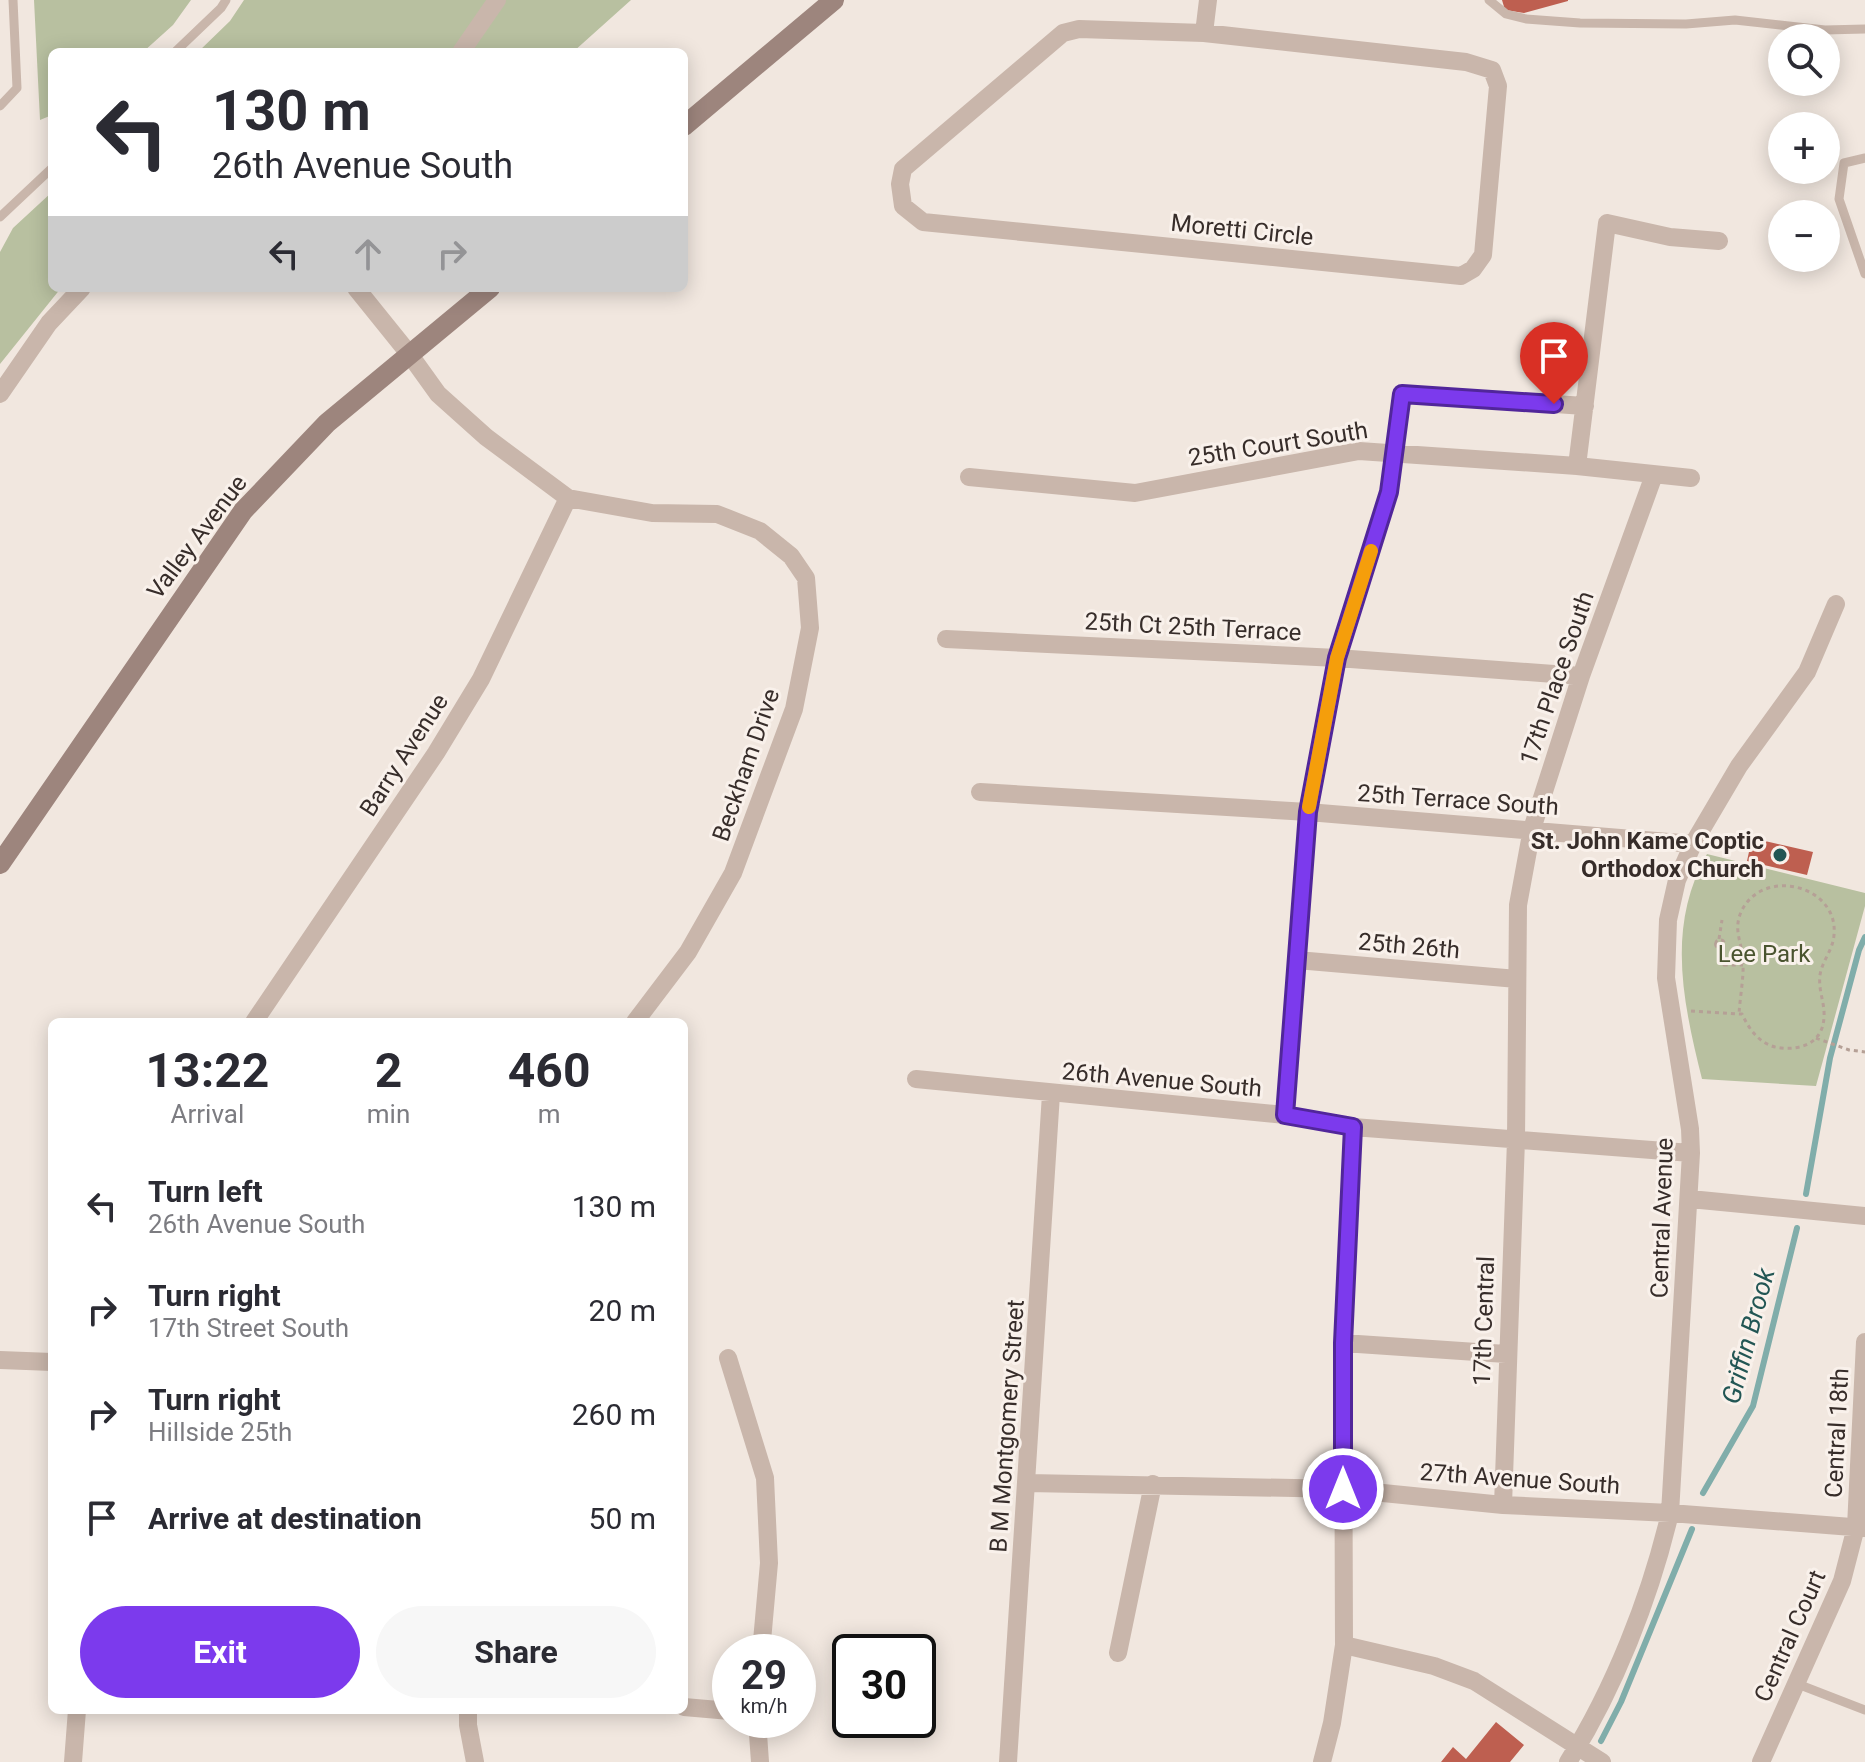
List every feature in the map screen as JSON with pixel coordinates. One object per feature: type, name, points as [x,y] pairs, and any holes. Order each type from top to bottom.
[{"type":"main road","points":[[688,123],[834,0]]},
{"type":"main road","name":"Valley Avenue","points":[[0,864],[243,511],[327,423],[485,292]]},
{"type":"street","points":[[464,48],[497,0]]},
{"type":"street","points":[[1204,33],[1208,0]]},
{"type":"street","name":"Moretti Circle","points":[[1079,29],[1204,33],[1466,62],[1492,70],[1498,86],[1483,255],[1473,269],[1461,276],[923,222],[903,206],[900,184],[903,169],[1063,33],[1079,29]]},
{"type":"street","points":[[1577,466],[1607,223],[1670,237],[1719,241]]},
{"type":"street","points":[[0,394],[49,323],[78,292]]},
{"type":"street","name":"Beckham Drive","points":[[359,292],[438,394],[486,437],[568,498],[652,513],[717,514],[760,531],[791,556],[806,578],[810,628],[794,709],[733,873],[688,952],[638,1018]]},
{"type":"street","points":[[1285,1115],[1308,812],[1337,658],[1389,492],[1402,394],[1585,406]]},
{"type":"street","name":"25th Court South","points":[[969,477],[1135,493],[1359,451],[1577,466],[1691,478]]},
{"type":"street","name":"17th Place South","points":[[1516,1140],[1518,905],[1532,829],[1581,676],[1654,475]]},
{"type":"street","name":"Barry Avenue","points":[[257,1018],[436,753],[481,679],[568,498]]},
{"type":"street","name":"Central Avenue","points":[[1568,1762],[1605,1696],[1657,1567],[1670,1513],[1691,1153],[1690,1129],[1666,978],[1668,920],[1677,880],[1693,844],[1739,766],[1807,672],[1836,604]]},
{"type":"street","name":"25th Ct 25th Terrace","points":[[946,639],[1337,658],[1581,676]]},
{"type":"street","name":"25th Terrace South","points":[[980,792],[1308,812],[1693,844]]},
{"type":"street","name":"25th 26th","points":[[1297,960],[1517,979]]},
{"type":"street","name":"26th Avenue South","points":[[916,1079],[1285,1115],[1353,1127],[1691,1153]]},
{"type":"street","name":"B M Montgomery Street","points":[[1008,1762],[1051,1094]]},
{"type":"street","points":[[1322,1762],[1332,1723],[1344,1645],[1343,1343],[1353,1127]]},
{"type":"street","name":"17th Central","points":[[1503,1505],[1516,1140]]},
{"type":"street","points":[[1690,1199],[1865,1214]]},
{"type":"street","name":"Central 18th","points":[[1860,1528],[1865,1342]]},
{"type":"street","points":[[1343,1343],[1506,1354]]},
{"type":"street","points":[[728,1358],[765,1478],[769,1563],[763,1634]]},
{"type":"street","points":[[0,1360],[48,1362]]},
{"type":"street","name":"27th Avenue South","points":[[1028,1483],[1343,1489],[1503,1505],[1670,1513],[1860,1528]]},
{"type":"street","points":[[1118,1653],[1153,1484]]},
{"type":"street","name":"Central Court","points":[[1761,1762],[1842,1581],[1860,1528]]},
{"type":"street","points":[[1344,1645],[1434,1666],[1474,1681],[1602,1762]]},
{"type":"street","points":[[688,1707],[712,1709]]},
{"type":"street","points":[[73,1762],[77,1714]]},
{"type":"street","points":[[468,1714],[475,1762]]},
{"type":"street","points":[[758,1738],[760,1762]]},
{"type":"lane","points":[[0,106],[17,88],[13,0]]},
{"type":"lane","points":[[179,48],[226,0]]},
{"type":"lane","points":[[1489,0],[1506,14],[1526,19],[1686,24],[1735,20],[1825,30],[1865,29]]},
{"type":"lane","points":[[1865,158],[1844,163],[1839,199],[1865,274]]},
{"type":"lane","points":[[0,217],[48,172]]},
{"type":"lane","points":[[1795,1683],[1865,1710]]},
{"type":"path","points":[[1688,1011],[1739,1014],[1742,1014],[1753,1034],[1762,1042],[1778,1048],[1809,1046],[1818,1040],[1824,1017],[1820,977],[1834,940],[1835,920],[1825,903],[1805,890],[1783,886],[1765,889],[1749,900],[1740,916],[1736,930],[1743,965],[1739,1014]]},
{"type":"path","points":[[1734,913],[1740,916]]},
{"type":"path","points":[[1722,920],[1716,943],[1721,949],[1724,965],[1743,965]]},
{"type":"path","points":[[1741,980],[1746,986]]},
{"type":"path","points":[[1818,1040],[1865,1052]]},
{"type":"green space","points":[[34,0],[191,0],[173,25],[147,48],[48,48],[48,117],[40,120]]},
{"type":"green space","points":[[244,0],[631,0],[577,48],[202,48],[230,21]]},
{"type":"green space","points":[[48,196],[48,292],[58,292],[0,364],[0,252],[13,228]]},
{"type":"green space","name":"Lee Park","points":[[1707,854],[1865,893],[1865,906],[1816,1086],[1702,1079],[1684,993],[1682,937],[1694,881]]},
{"type":"building","points":[[1502,0],[1568,1],[1524,13],[1505,10]]},
{"type":"building","name":"St. John Kame Coptic Orthodox Church","points":[[1752,838],[1813,852],[1807,875],[1747,861]]},
{"type":"building","points":[[1496,1722],[1524,1745],[1510,1762],[1441,1762],[1453,1747],[1466,1759]]},
{"type":"waterway","name":"Griffin Brook","points":[[1806,1194],[1830,1058],[1865,937]]},
{"type":"waterway","name":"Griffin Brook","points":[[1703,1493],[1753,1406],[1797,1228]]},
{"type":"waterway","name":"Griffin Brook","points":[[1601,1741],[1621,1702],[1692,1529]]},
{"type":"slow traffic","points":[[1309,807],[1337,658],[1371,551]]},
{"type":"place","name":"St. John Kame Coptic Orthodox Church","points":[[1780,855]]},
{"type":"route","points":[[1343,1489],[1343,1343],[1353,1127],[1285,1115],[1308,812],[1337,658],[1389,492],[1402,394],[1554,404]]}]
